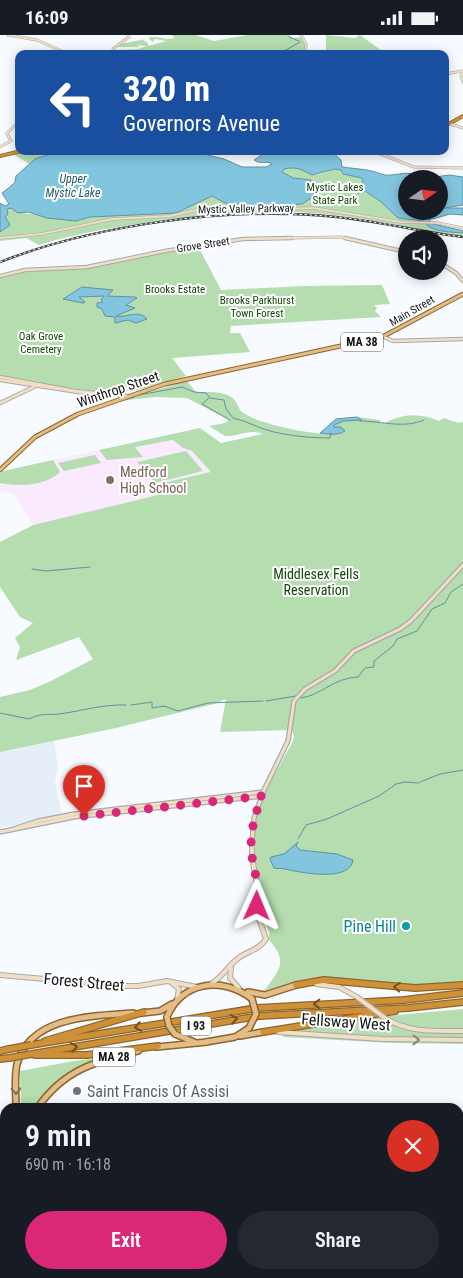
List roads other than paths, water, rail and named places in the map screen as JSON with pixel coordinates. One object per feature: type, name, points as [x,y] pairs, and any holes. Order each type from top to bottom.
[{"type":"highway","points":[[450,124],[463,116]]},
{"type":"highway","points":[[0,156],[15,152]]},
{"type":"highway","points":[[296,985],[320,980],[415,988],[463,985]]},
{"type":"highway","name":"I 93","points":[[0,1051],[257,1008],[404,1000],[463,993]]},
{"type":"highway","name":"I 93","points":[[0,1059],[259,1016],[412,1008],[463,1003]]},
{"type":"highway","points":[[263,1032],[412,1008]]},
{"type":"highway","points":[[31,1045],[144,1013]]},
{"type":"highway","points":[[26,1055],[87,1055],[158,1047]]},
{"type":"main road","points":[[8,35],[33,40],[58,50]]},
{"type":"main road","points":[[113,50],[129,37],[128,35]]},
{"type":"main road","points":[[301,35],[306,42],[306,50]]},
{"type":"main road","points":[[449,73],[463,71],[461,76],[463,82]]},
{"type":"main road","points":[[450,124],[463,128]]},
{"type":"main road","points":[[0,147],[11,141],[7,133],[15,126]]},
{"type":"main road","points":[[383,155],[414,167],[463,168]]},
{"type":"main road","name":"Mystic Valley Parkway","points":[[0,238],[41,233],[113,219],[170,216],[209,207],[250,210],[310,208],[401,222],[430,222],[463,228]]},
{"type":"main road","name":"Grove Street","points":[[0,276],[24,270],[87,267],[172,249],[242,239],[339,237],[398,250]]},
{"type":"main road","points":[[448,268],[463,281]]},
{"type":"main road","name":"Main Street","points":[[259,363],[384,337],[456,297],[463,295]]},
{"type":"main road","points":[[384,337],[393,341],[463,339]]},
{"type":"main road","name":"Winthrop Street","points":[[0,470],[35,437],[78,414],[128,395],[183,380],[259,363]]},
{"type":"main road","points":[[0,378],[122,398]]},
{"type":"main road","points":[[0,403],[37,385]]},
{"type":"main road","points":[[102,394],[128,395]]},
{"type":"main road","points":[[16,1103],[18,1060],[25,1045],[38,1033],[64,1021],[160,1011],[221,978],[238,958],[263,945],[266,939],[256,910],[258,887],[252,857],[251,840],[254,819],[262,794],[286,745],[292,707],[298,696],[308,687],[330,676],[354,651],[400,629],[411,621],[463,565]]},
{"type":"main road","points":[[0,832],[74,817],[262,794]]},
{"type":"main road","points":[[228,1039],[242,1034],[249,1028],[256,1016],[256,1005],[252,999],[230,978],[229,971],[232,965]]},
{"type":"main road","name":"Forest Street","points":[[0,975],[123,986],[140,986],[167,981],[186,986],[206,986]]},
{"type":"main road","points":[[167,981],[178,986],[180,990],[167,1017],[169,1026],[175,1034],[192,1041],[207,1042]]},
{"type":"main road","name":"Fellsway West","points":[[241,989],[262,995],[296,985],[312,983],[332,986],[357,997],[398,1026],[415,1030],[463,1031]]},
{"type":"main road","points":[[206,986],[226,984],[241,989]]},
{"type":"main road","name":"Fellsway West","points":[[228,1039],[263,1032],[382,1039],[463,1040]]},
{"type":"main road","name":"MA 28","points":[[41,1103],[53,1087],[77,1069],[100,1061],[158,1047],[228,1039]]},
{"type":"water","name":"Upper Mystic Lake","points":[[47,155],[208,155],[224,159],[242,167],[266,167],[272,164],[254,160],[262,155],[335,155],[341,160],[342,167],[367,170],[385,175],[398,174],[398,218],[380,201],[359,187],[363,182],[362,178],[343,174],[341,170],[335,169],[312,175],[292,168],[284,169],[282,172],[293,178],[311,180],[311,189],[314,193],[311,198],[302,204],[253,207],[225,203],[212,196],[176,213],[90,217],[76,221],[47,218],[28,212],[18,213],[11,208],[7,209],[8,214],[5,217],[10,225],[0,232],[0,203],[5,206],[9,204],[2,193],[15,182],[16,176],[35,159]]},
{"type":"water","name":"Upper Mystic Lake","points":[[448,175],[463,177],[463,205],[448,208]]},
{"type":"water","name":"Upper Mystic Lake","points":[[448,208],[463,208],[463,215],[448,215]]},
{"type":"water","name":"Upper Mystic Lake","points":[[415,220],[429,220],[433,224],[463,231],[463,233],[435,229],[424,221]]},
{"type":"water","points":[[82,287],[113,290],[107,296],[135,297],[137,298],[126,305],[135,308],[116,316],[136,314],[147,319],[136,323],[128,320],[115,323],[115,317],[105,316],[102,309],[97,307],[97,303],[103,302],[101,300],[104,296],[79,297],[85,302],[83,303],[63,299]]},
{"type":"water","points":[[357,417],[362,420],[344,421],[334,425],[334,427],[341,427],[345,431],[342,433],[320,433],[336,419]]},
{"type":"water","points":[[298,842],[296,846],[300,850],[337,854],[353,860],[350,867],[343,872],[334,874],[312,874],[274,868],[271,857],[284,854]]},
{"type":"waterway","points":[[289,37],[299,41]]},
{"type":"waterway","points":[[286,50],[300,42]]},
{"type":"waterway","points":[[358,193],[364,192]]},
{"type":"waterway","points":[[139,395],[182,387],[194,392],[206,393],[210,398],[224,400],[226,409],[233,418],[269,431],[295,436],[323,438],[330,438],[331,433]]},
{"type":"waterway","points":[[120,401],[134,397]]},
{"type":"waterway","points":[[209,398],[202,404],[230,420]]},
{"type":"waterway","points":[[360,421],[408,424],[424,420]]},
{"type":"waterway","points":[[32,569],[46,571],[90,567]]},
{"type":"waterway","points":[[301,698],[315,694],[342,680],[358,677],[365,668],[374,667],[374,661],[393,646],[397,639],[417,631],[432,609],[445,603],[451,592],[463,584]]},
{"type":"waterway","points":[[266,701],[296,696]]},
{"type":"waterway","points":[[131,705],[152,702],[152,708],[164,706],[178,711],[208,703],[263,701]]},
{"type":"waterway","points":[[0,713],[29,719],[40,715],[126,705]]},
{"type":"waterway","points":[[420,782],[440,774],[463,770]]},
{"type":"waterway","points":[[298,839],[306,825],[327,819],[379,796],[396,784],[405,782],[419,783]]},
{"type":"railway","points":[[0,262],[79,237],[165,221],[210,216],[296,214],[336,217],[463,237]]},
{"type":"place","name":"Medford High School","points":[[110,480]]},
{"type":"place","name":"Pine Hill","points":[[406,926]]},
{"type":"place","name":"Saint Francis Of Assisi","points":[[77,1091]]},
{"type":"park label","name":"Mystic Lakes State Park","points":[[335,193]]},
{"type":"park label","name":"Brooks Estate","points":[[175,289]]},
{"type":"park label","name":"Brooks Parkhurst Town Forest","points":[[257,306]]},
{"type":"park label","name":"Oak Grove Cemetery","points":[[41,342]]},
{"type":"park label","name":"Middlesex Fells Reservation","points":[[316,582]]}]
